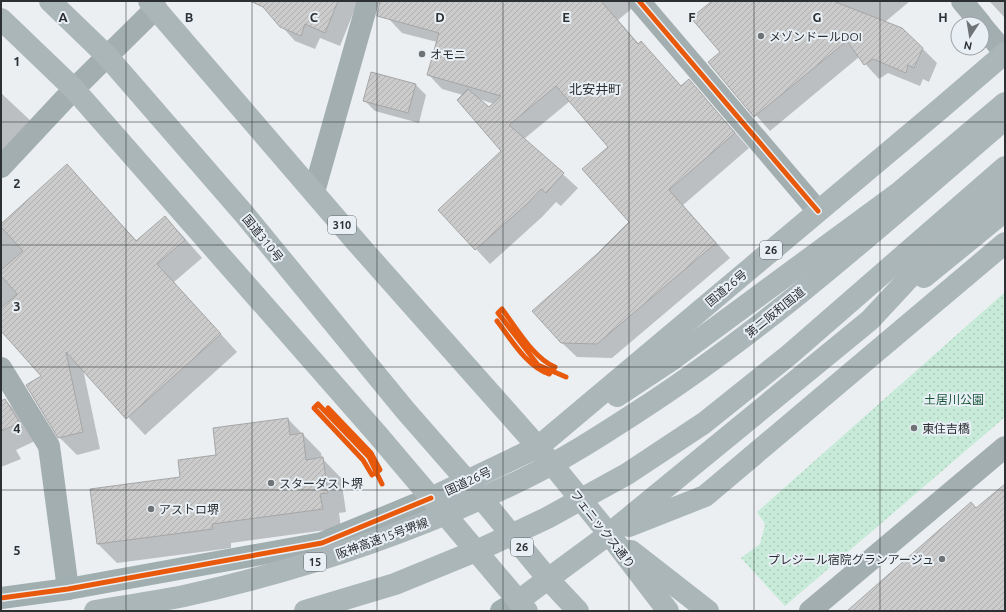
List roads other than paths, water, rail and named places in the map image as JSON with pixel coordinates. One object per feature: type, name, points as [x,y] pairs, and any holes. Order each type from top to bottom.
[{"type":"highway","name":"国道310号","points":[[50,1],[107,56],[245,215],[405,410],[468,482]]},
{"type":"highway","name":"310","points":[[152,4],[314,192],[538,447]]},
{"type":"highway","points":[[1,19],[74,89],[377,434],[431,498],[516,608],[549,580],[609,534],[870,320],[966,245],[1005,211]]},
{"type":"highway","name":"国道26号","points":[[431,498],[468,482],[538,447],[1005,53]]},
{"type":"highway","points":[[538,447],[673,359],[900,191],[1005,103]]},
{"type":"highway","name":"第二阪和国道","points":[[524,479],[604,434],[675,388],[754,330],[1005,119]]},
{"type":"highway","points":[[305,611],[395,584],[483,548],[547,518],[627,474],[704,423],[789,355],[1005,167]]},
{"type":"highway","points":[[870,320],[961,222],[1005,186]]},
{"type":"highway","points":[[609,534],[705,496],[1005,243]]},
{"type":"highway","name":"フェニックス通り","points":[[538,447],[609,534],[668,611]]},
{"type":"highway","name":"阪神高速15号堺線","points":[[95,611],[182,596],[282,572],[371,544],[524,479]]},
{"type":"highway","name":"26","points":[[468,482],[549,580],[578,611]]},
{"type":"highway","points":[[609,534],[708,611]]},
{"type":"street","points":[[314,192],[368,1]]},
{"type":"street","points":[[640,1],[818,211]]},
{"type":"street","points":[[962,1],[974,16]]},
{"type":"street","points":[[1,167],[107,56],[152,4]]},
{"type":"street","points":[[990,36],[1005,53]]},
{"type":"street","points":[[1,368],[49,446],[68,589]]},
{"type":"street","points":[[810,611],[1005,447]]},
{"type":"street","points":[[1,598],[68,589],[322,543],[431,498]]},
{"type":"place","name":"メゾンドールDOI","points":[[761,36]]},
{"type":"place","name":"オモニ","points":[[422,54]]},
{"type":"place","name":"東住吉橋","points":[[914,428]]},
{"type":"place","name":"スターダスト堺","points":[[271,483]]},
{"type":"place","name":"アストロ堺","points":[[151,509]]},
{"type":"place","name":"プレジール宿院グランアージュ","points":[[942,559]]},
{"type":"district","name":"北安井町","points":[[595,89]]},
{"type":"park label","name":"土居川公園","points":[[954,399]]}]
